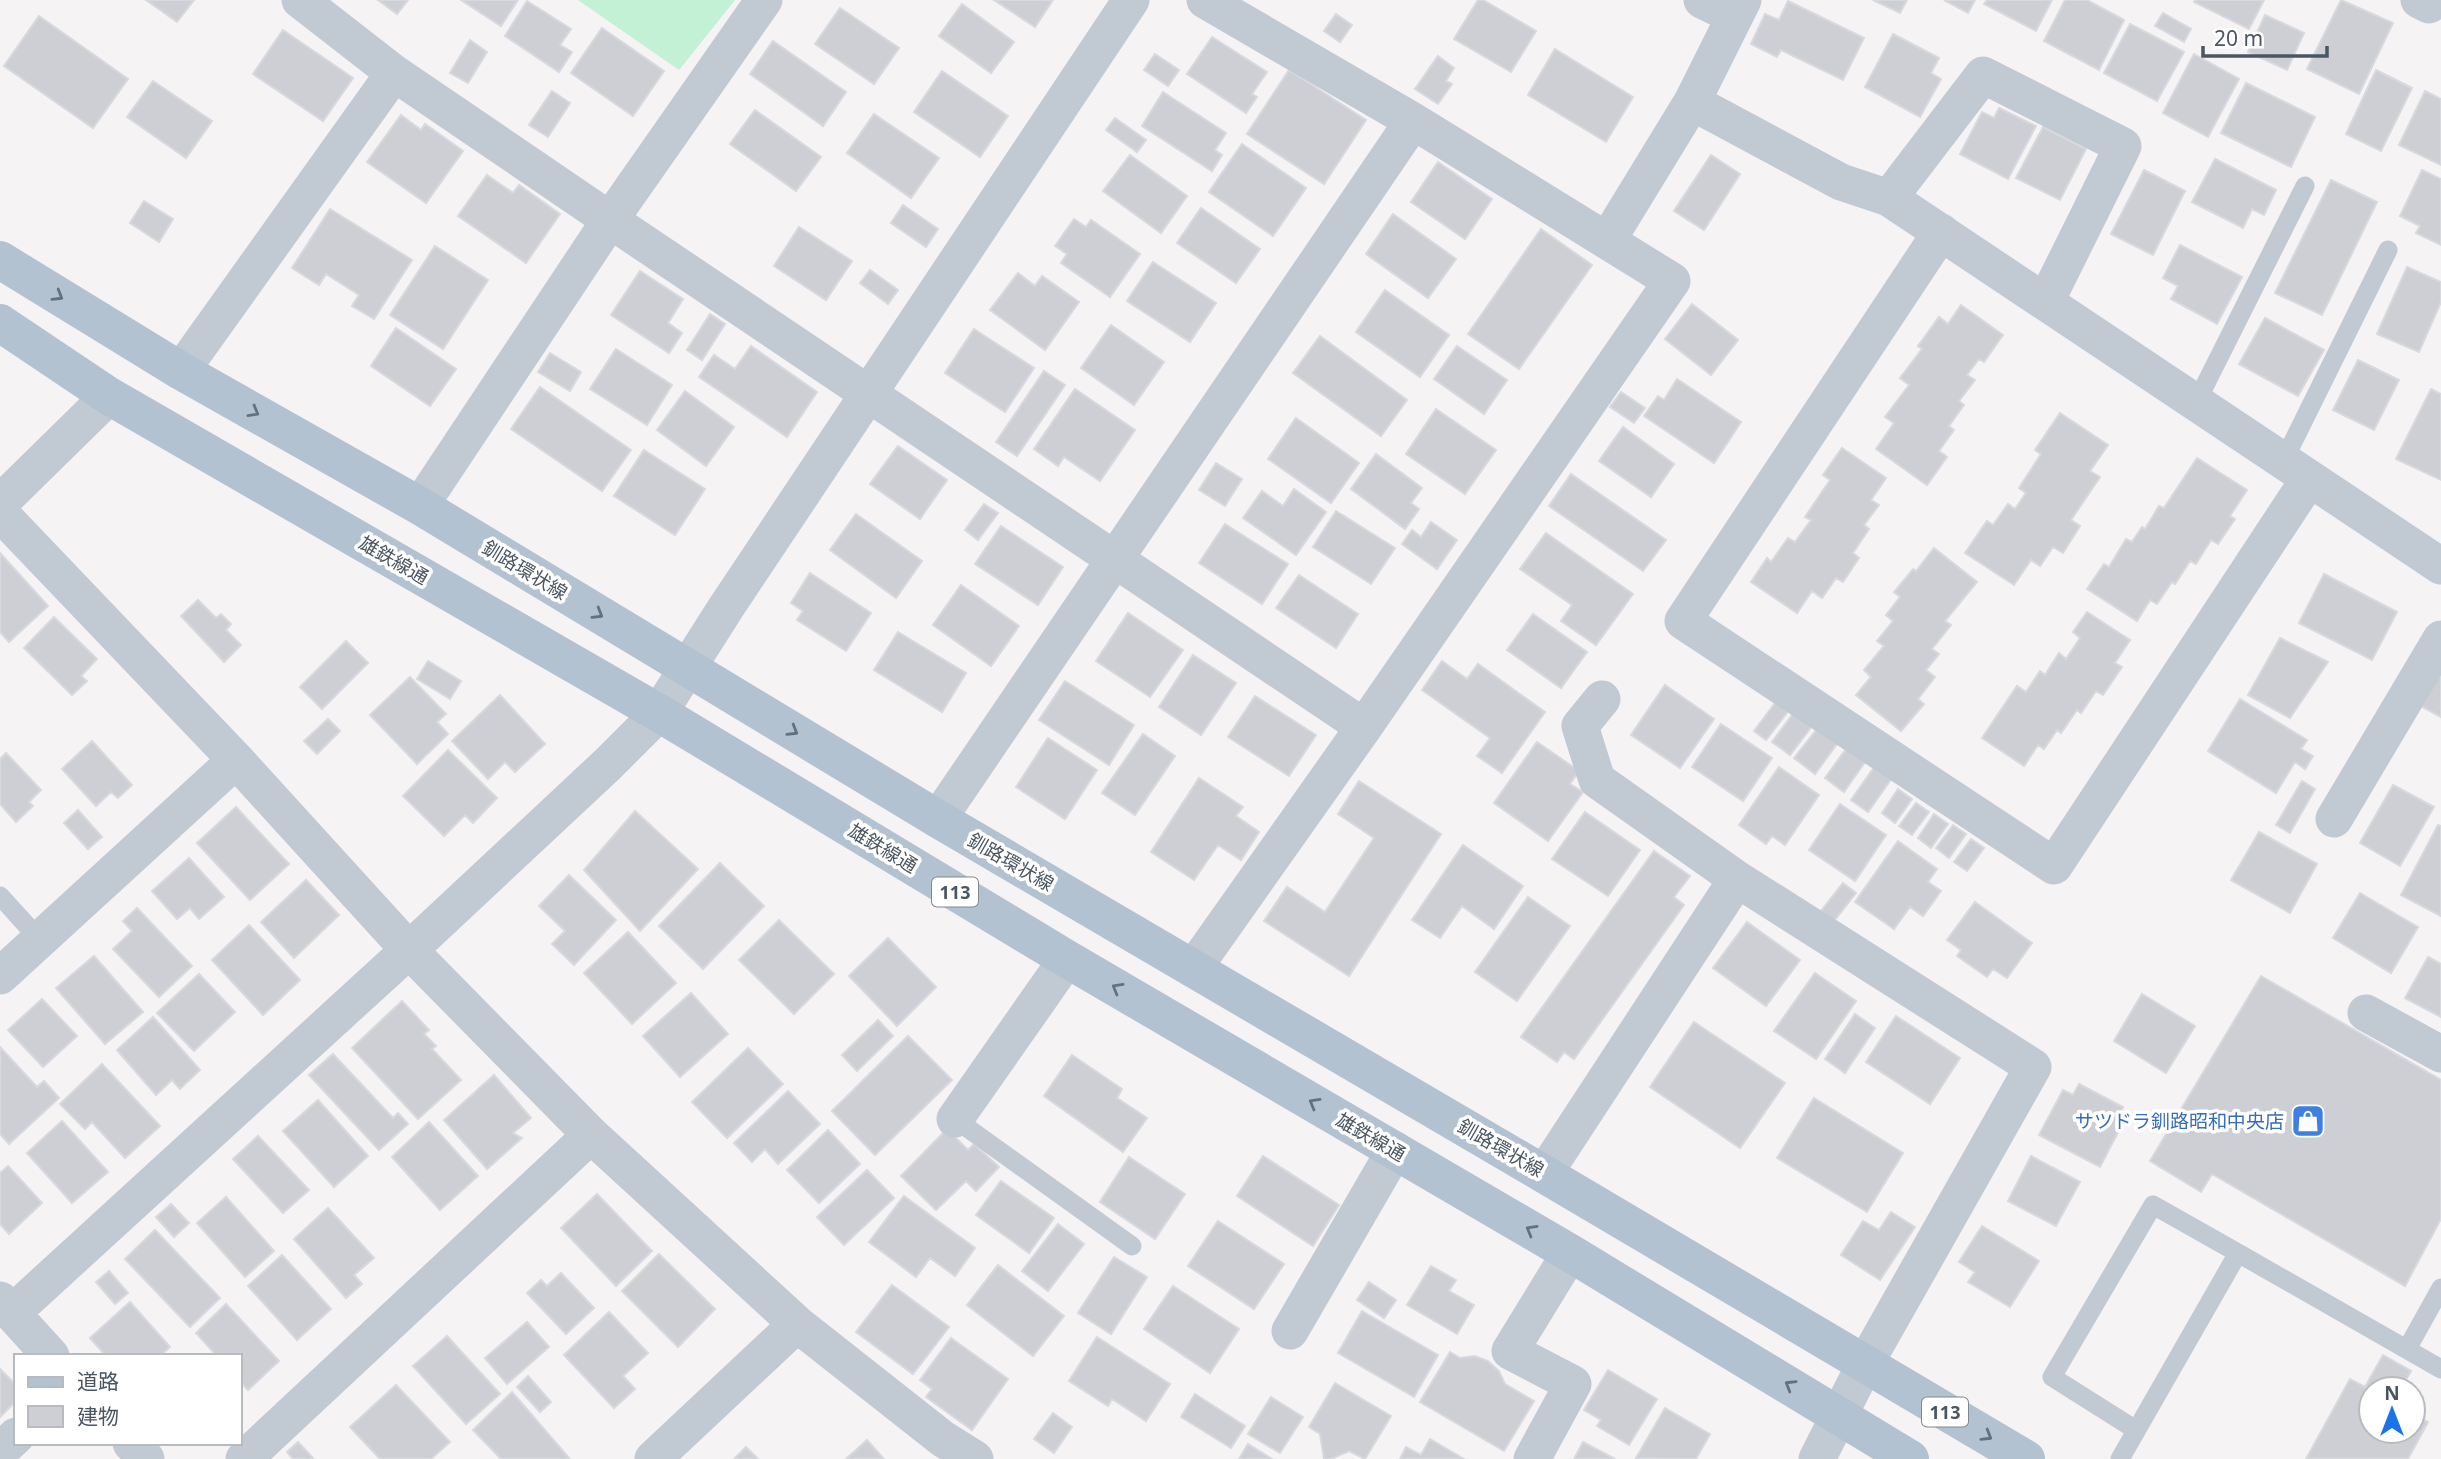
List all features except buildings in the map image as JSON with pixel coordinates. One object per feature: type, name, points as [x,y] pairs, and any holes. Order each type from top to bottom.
[{"type":"main road","name":"釧路環状線","points":[[0,260],[181,371],[420,506],[938,819],[2026,1459]]},
{"type":"main road","name":"雄鉄線通","points":[[0,323],[109,396],[659,713],[1067,959],[1570,1253],[1910,1459]]},
{"type":"street","points":[[300,0],[394,73],[868,396],[1364,727]]},
{"type":"street","points":[[420,506],[610,220],[764,0]]},
{"type":"street","points":[[49,1354],[6,1307],[409,950],[659,713],[1131,0]]},
{"type":"street","points":[[1193,969],[1672,281],[1413,121],[1205,0]]},
{"type":"street","points":[[1607,241],[1692,102],[1739,8],[1702,0]]},
{"type":"street","points":[[2419,0],[2429,5],[2432,0]]},
{"type":"street","points":[[181,371],[394,73]]},
{"type":"street","points":[[1889,198],[1983,75],[2123,146],[2046,302]]},
{"type":"street","points":[[1692,102],[1841,182],[1889,198],[2296,471],[2437,553]]},
{"type":"street","points":[[938,819],[1413,121]]},
{"type":"street","points":[[1941,232],[1683,621],[2054,866],[2296,471]]},
{"type":"street","points":[[0,503],[109,396]]},
{"type":"street","points":[[0,513],[236,760],[409,950],[592,1135],[797,1324],[943,1439],[975,1459]]},
{"type":"street","points":[[2334,819],[2441,639]]},
{"type":"street","points":[[1602,699],[1580,726],[1597,780],[1737,879],[2033,1067],[1865,1364],[1817,1459]]},
{"type":"street","points":[[0,976],[236,760]]},
{"type":"street","points":[[1544,1174],[1737,879]]},
{"type":"street","points":[[955,1119],[1067,959]]},
{"type":"street","points":[[2366,1013],[2441,1054]]},
{"type":"street","points":[[244,1459],[592,1135]]},
{"type":"street","points":[[1290,1331],[1395,1150]]},
{"type":"street","points":[[1532,1459],[1573,1384],[1510,1351],[1570,1253]]},
{"type":"street","points":[[653,1459],[797,1324]]},
{"type":"street","points":[[0,1451],[14,1438]]},
{"type":"street","points":[[133,1445],[146,1459]]},
{"type":"lane","points":[[2196,402],[2305,186]]},
{"type":"lane","points":[[2296,471],[2388,250]]},
{"type":"lane","points":[[0,896],[40,940]]},
{"type":"lane","points":[[955,1119],[1132,1246]]},
{"type":"lane","points":[[2136,1430],[2052,1377],[2153,1205],[2441,1369]]},
{"type":"lane","points":[[2120,1459],[2238,1253]]},
{"type":"lane","points":[[2407,1349],[2441,1289]]},
{"type":"green space","points":[[578,0],[735,0],[679,70]]},
{"type":"place","name":"サツドラ釧路昭和中央店","points":[[2308,1121]]}]
